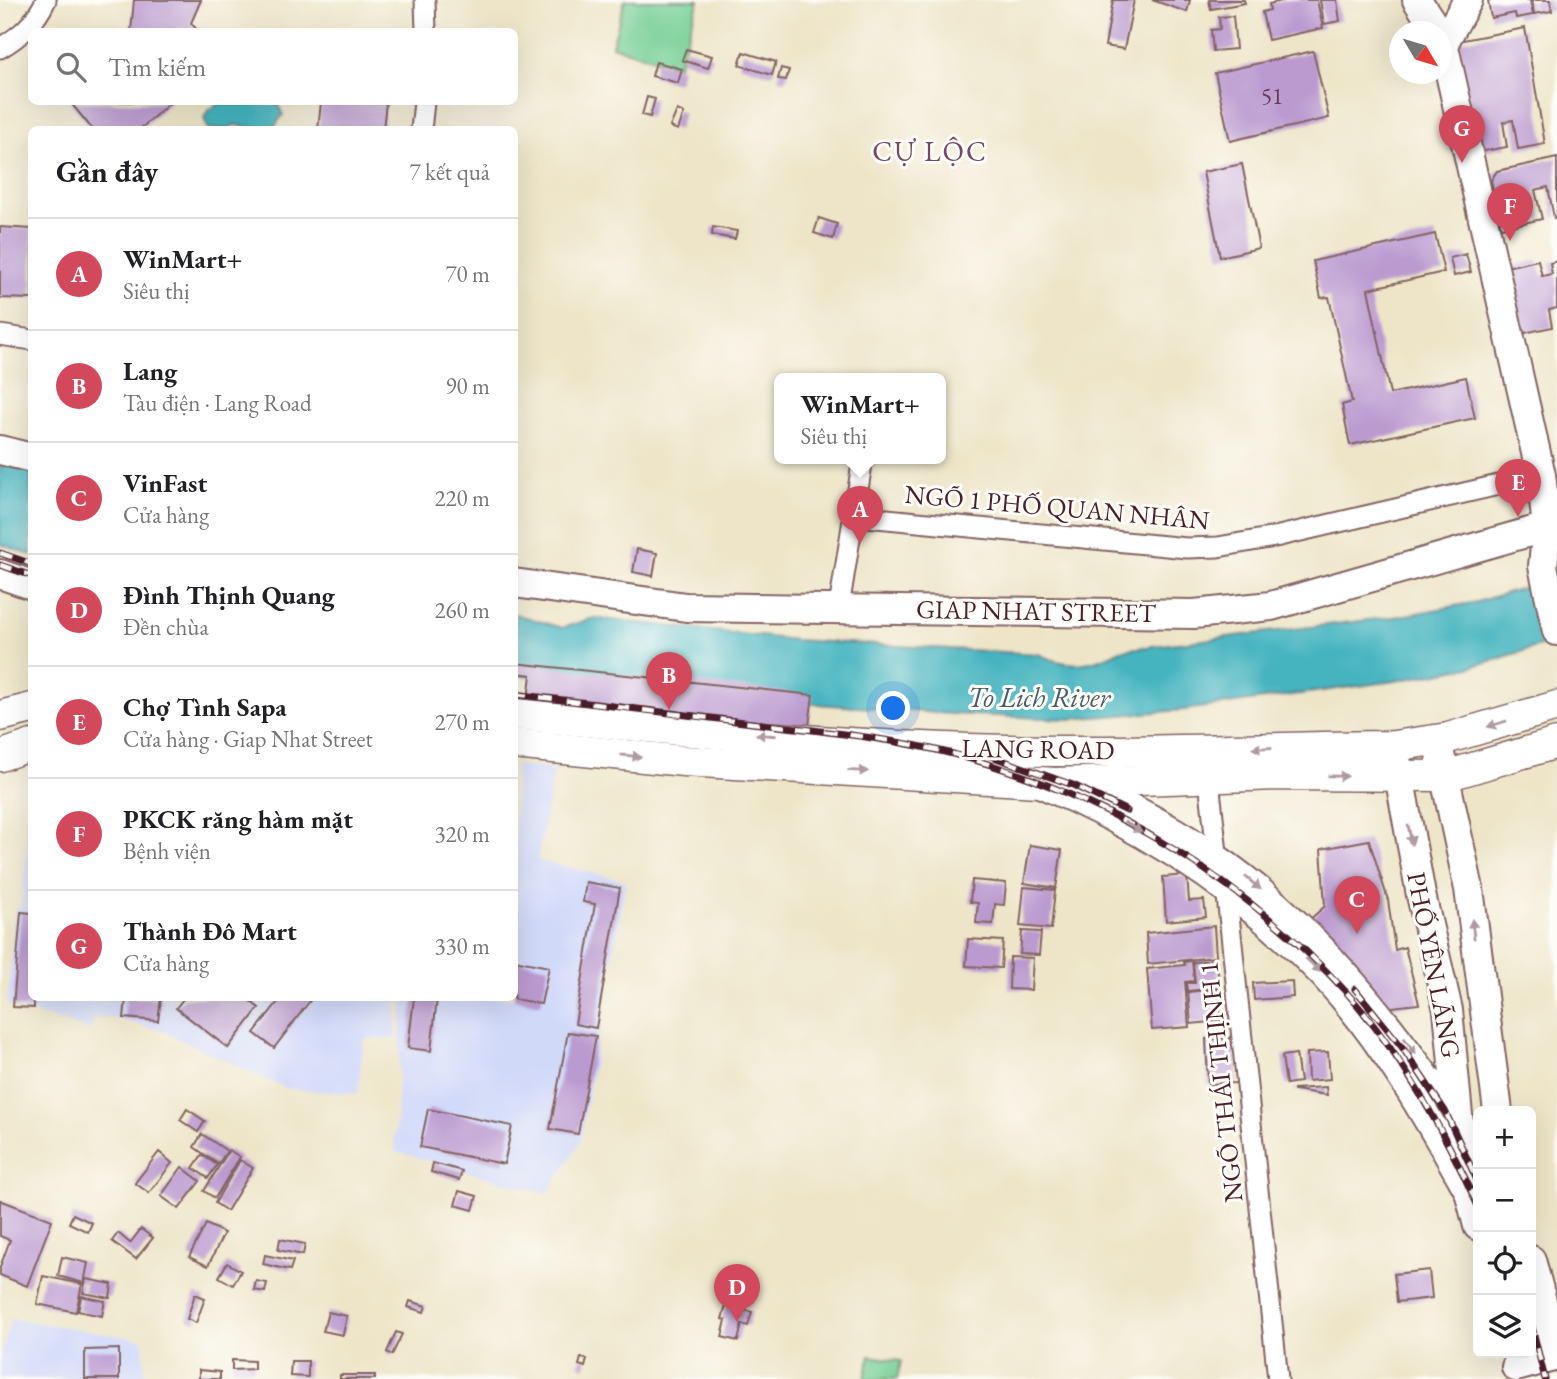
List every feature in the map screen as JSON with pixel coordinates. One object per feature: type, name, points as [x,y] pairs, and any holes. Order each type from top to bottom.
[{"type":"main road","points":[[1417,0],[1431,21]]},
{"type":"main road","points":[[1452,22],[1468,0]]},
{"type":"main road","points":[[1452,84],[1541,475],[1552,538],[1557,631]]},
{"type":"main road","points":[[0,450],[28,457]]},
{"type":"main road","name":"GIAP NHAT STREET","points":[[518,584],[686,607],[839,607],[1194,614],[1271,606],[1552,538]]},
{"type":"main road","points":[[0,574],[28,584]]},
{"type":"main road","name":"LANG ROAD","points":[[518,714],[590,722],[974,749],[1055,751],[1394,746],[1437,740],[1557,706]]},
{"type":"main road","points":[[0,716],[28,709]]},
{"type":"main road","points":[[586,751],[590,722]]},
{"type":"main road","name":"PHỐ YÊN LÃNG","points":[[1437,740],[1469,889],[1497,1106]]},
{"type":"main road","name":"LANG ROAD","points":[[518,744],[684,761],[1040,783],[1082,790],[1278,775],[1446,776],[1557,743]]},
{"type":"main road","points":[[0,756],[28,746]]},
{"type":"main road","name":"PHỐ YÊN LÃNG","points":[[1394,746],[1448,1010],[1458,1115],[1473,1207]]},
{"type":"main road","points":[[1082,790],[1108,813],[1180,854],[1226,887],[1324,976],[1361,1020],[1423,1110],[1469,1191]]},
{"type":"main road","points":[[1516,1366],[1557,1357],[1536,1279]]},
{"type":"street","points":[[29,28],[38,18],[46,0]]},
{"type":"street","points":[[425,0],[426,28]]},
{"type":"street","points":[[0,48],[22,36],[28,29]]},
{"type":"street","points":[[421,126],[424,105]]},
{"type":"street","points":[[0,335],[28,339]]},
{"type":"street","points":[[839,607],[856,516],[862,464]]},
{"type":"street","name":"NGÕ 1 PHỐ QUAN NHÂN","points":[[856,516],[1187,548],[1218,547],[1275,537],[1541,475]]},
{"type":"street","name":"NGÕ THÁI THỊNH 1","points":[[1209,780],[1217,853],[1226,887],[1278,1379]]},
{"type":"street","points":[[1082,790],[1150,813],[1217,853],[1298,922],[1362,986],[1458,1115]]},
{"type":"shaded area","points":[[518,765],[554,770],[537,860],[626,881],[580,1143],[547,1194],[394,1151],[403,1001],[518,1001]]},
{"type":"shaded area","points":[[28,834],[28,1001],[397,1001],[396,1038],[364,1039],[358,1094],[287,1089],[160,1030],[113,1018],[94,1017],[90,1030],[7,1005],[16,907],[22,907]]},
{"type":"shaded area","points":[[12,1319],[143,1339],[145,1379],[0,1379],[0,1354]]},
{"type":"green space","points":[[625,0],[699,0],[678,66],[612,46]]},
{"type":"green space","points":[[870,1356],[901,1361],[897,1379],[865,1379]]},
{"type":"water","points":[[217,105],[278,105],[283,115],[274,126],[207,126],[204,118]]},
{"type":"water","points":[[0,462],[28,471],[28,554],[0,544]]},
{"type":"water","name":"To Lich River","points":[[1557,577],[1557,641],[1470,667],[1395,681],[1183,710],[1069,719],[817,704],[518,675],[518,615],[562,628],[594,618],[795,640],[1038,654],[1060,662],[1080,664],[1121,650],[1401,616],[1477,602]]},
{"type":"building","points":[[134,0],[201,0],[191,23],[195,28],[131,28]]},
{"type":"building","points":[[1113,0],[1134,0],[1124,49],[1105,46]]},
{"type":"building","points":[[1152,0],[1190,0],[1187,12]]},
{"type":"building","points":[[1209,0],[1244,0],[1245,3],[1211,9]]},
{"type":"building","points":[[1286,0],[1317,0],[1323,28],[1268,40],[1262,12],[1270,10],[1269,4]]},
{"type":"building","points":[[1320,0],[1337,0],[1340,21],[1324,24]]},
{"type":"building","points":[[1488,0],[1530,0],[1533,15],[1516,18],[1515,13],[1491,18]]},
{"type":"building","points":[[1532,0],[1550,0],[1552,11],[1534,14]]},
{"type":"building","points":[[1233,16],[1236,49],[1213,51],[1211,30],[1220,29],[1219,17]]},
{"type":"building","points":[[1525,28],[1545,144],[1518,149],[1513,120],[1503,122],[1507,147],[1478,152],[1458,41]]},
{"type":"building","points":[[686,49],[712,56],[708,68],[682,60]]},
{"type":"building","points":[[1313,51],[1329,118],[1230,141],[1215,73]]},
{"type":"building","points":[[743,52],[776,62],[772,75],[739,65]]},
{"type":"building","points":[[656,62],[682,69],[678,83],[652,76]]},
{"type":"building","points":[[781,68],[789,70],[786,80],[778,79]]},
{"type":"building","points":[[647,97],[655,99],[650,117],[642,115]]},
{"type":"building","points":[[72,105],[168,105],[144,126],[90,126]]},
{"type":"building","points":[[321,105],[386,105],[383,126],[318,126]]},
{"type":"building","points":[[677,110],[684,113],[678,130],[670,127]]},
{"type":"building","points":[[1557,158],[1557,217],[1554,218],[1548,187],[1535,190],[1542,219],[1501,228],[1491,180],[1497,171]]},
{"type":"building","points":[[1242,164],[1259,248],[1220,257],[1203,172]]},
{"type":"building","points":[[819,218],[837,224],[833,239],[814,233]]},
{"type":"building","points":[[0,227],[28,229],[28,299],[0,298]]},
{"type":"building","points":[[713,227],[737,231],[735,239],[712,235]]},
{"type":"building","points":[[1435,234],[1444,272],[1368,289],[1390,394],[1466,377],[1475,418],[1350,445],[1342,405],[1352,402],[1329,297],[1321,298],[1313,261]]},
{"type":"building","points":[[1466,254],[1471,272],[1454,276],[1450,258]]},
{"type":"building","points":[[1538,260],[1542,276],[1552,274],[1550,263],[1557,261],[1557,308],[1549,310],[1552,327],[1515,335],[1501,268]]},
{"type":"building","points":[[637,549],[657,553],[653,576],[633,572]]},
{"type":"building","points":[[518,663],[813,695],[805,756],[562,728],[560,743],[518,738],[518,724],[525,724],[531,675],[518,673]]},
{"type":"building","points":[[1369,840],[1388,900],[1395,950],[1405,947],[1419,1004],[1383,1008],[1308,921],[1325,906],[1321,849]]},
{"type":"building","points":[[1030,845],[1062,850],[1056,888],[1024,883]]},
{"type":"building","points":[[1187,875],[1189,901],[1204,900],[1206,917],[1166,921],[1163,877]]},
{"type":"building","points":[[972,880],[1006,883],[1004,905],[995,904],[993,924],[976,923],[978,903],[970,902]]},
{"type":"building","points":[[586,882],[620,888],[596,1028],[575,1024],[595,904],[583,902]]},
{"type":"building","points":[[1024,887],[1055,890],[1051,929],[1020,926]]},
{"type":"building","points":[[21,912],[28,913],[28,1001],[34,1001],[34,1008],[13,1007]]},
{"type":"building","points":[[1214,926],[1216,957],[1148,964],[1146,933]]},
{"type":"building","points":[[1022,931],[1041,932],[1039,955],[1020,954]]},
{"type":"building","points":[[968,939],[1003,941],[1001,968],[966,966]]},
{"type":"building","points":[[1010,957],[1033,958],[1031,990],[1009,989]]},
{"type":"building","points":[[1217,960],[1219,988],[1187,991],[1187,983],[1195,983],[1193,962]]},
{"type":"building","points":[[518,961],[549,967],[541,1004],[518,1000]]},
{"type":"building","points":[[1192,961],[1194,981],[1185,982],[1189,1027],[1152,1030],[1147,969],[1185,965],[1184,962]]},
{"type":"building","points":[[1292,981],[1293,997],[1254,1000],[1253,983]]},
{"type":"building","points":[[1219,989],[1221,1021],[1191,1024],[1188,992]]},
{"type":"building","points":[[126,1001],[161,1001],[158,1021],[124,1018]]},
{"type":"building","points":[[182,1001],[250,1001],[259,1008],[228,1048],[176,1008]]},
{"type":"building","points":[[279,1001],[310,1001],[274,1048],[254,1033]]},
{"type":"building","points":[[414,1001],[437,1001],[431,1051],[408,1048]]},
{"type":"building","points":[[568,1032],[596,1036],[578,1134],[550,1129]]},
{"type":"building","points":[[1235,1038],[1237,1083],[1208,1084],[1206,1039]]},
{"type":"building","points":[[1328,1052],[1330,1079],[1308,1081],[1307,1053]]},
{"type":"building","points":[[1296,1054],[1300,1082],[1286,1084],[1282,1056]]},
{"type":"building","points":[[1326,1087],[1327,1095],[1294,1090],[1294,1089]]},
{"type":"building","points":[[187,1109],[205,1121],[198,1132],[180,1120]]},
{"type":"building","points":[[428,1109],[512,1126],[504,1164],[420,1147]]},
{"type":"building","points":[[202,1134],[227,1151],[218,1164],[194,1147]]},
{"type":"building","points":[[229,1150],[240,1157],[215,1198],[204,1191]]},
{"type":"building","points":[[159,1152],[172,1163],[149,1193],[135,1183]]},
{"type":"building","points":[[202,1155],[217,1165],[208,1178],[193,1168]]},
{"type":"building","points":[[240,1160],[253,1168],[227,1211],[215,1203]]},
{"type":"building","points":[[433,1163],[462,1171],[459,1180],[431,1172]]},
{"type":"building","points":[[182,1167],[200,1181],[179,1209],[161,1196]]},
{"type":"building","points":[[459,1191],[477,1196],[473,1210],[455,1205]]},
{"type":"building","points":[[0,1200],[52,1220],[27,1286],[0,1275],[0,1267],[10,1240],[0,1236]]},
{"type":"building","points":[[73,1214],[92,1223],[88,1232],[69,1223]]},
{"type":"building","points":[[206,1224],[224,1233],[208,1266],[189,1257]]},
{"type":"building","points":[[141,1229],[153,1238],[136,1259],[112,1241],[118,1233],[130,1243]]},
{"type":"building","points":[[280,1239],[305,1244],[303,1255],[278,1250]]},
{"type":"building","points":[[265,1255],[293,1261],[290,1270],[263,1264]]},
{"type":"building","points":[[62,1257],[88,1263],[84,1283],[58,1276]]},
{"type":"building","points":[[227,1263],[241,1271],[233,1285],[219,1277]]},
{"type":"building","points":[[1429,1270],[1432,1298],[1397,1302],[1394,1274]]},
{"type":"building","points":[[43,1276],[82,1284],[76,1312],[37,1304]]},
{"type":"building","points":[[86,1279],[112,1284],[110,1298],[83,1293]]},
{"type":"building","points":[[256,1281],[267,1283],[265,1292],[254,1290]]},
{"type":"building","points":[[195,1294],[205,1298],[196,1323],[187,1319]]},
{"type":"building","points":[[81,1296],[105,1301],[102,1316],[78,1311]]},
{"type":"building","points":[[410,1301],[426,1306],[424,1312],[408,1307]]},
{"type":"building","points":[[726,1305],[752,1312],[748,1326],[742,1324],[738,1341],[722,1337],[726,1320],[722,1319]]},
{"type":"building","points":[[328,1312],[347,1316],[343,1335],[323,1331]]},
{"type":"building","points":[[396,1332],[402,1334],[392,1355],[387,1352]]},
{"type":"building","points":[[119,1349],[119,1379],[85,1379],[85,1350]]},
{"type":"building","points":[[581,1358],[587,1359],[585,1367],[579,1365]]},
{"type":"building","points":[[232,1360],[254,1361],[254,1369],[232,1370]]},
{"type":"building","points":[[291,1361],[308,1361],[308,1377],[290,1376]]},
{"type":"building","points":[[199,1370],[220,1372],[220,1379],[199,1379]]},
{"type":"building","points":[[340,1375],[375,1375],[375,1379],[340,1379]]},
{"type":"railway","points":[[0,553],[28,563]]},
{"type":"railway","points":[[0,565],[28,575]]},
{"type":"railway","points":[[518,694],[853,735],[928,748],[1009,771],[1116,817],[1167,845],[1263,913],[1347,993],[1404,1068],[1451,1150],[1473,1196]]},
{"type":"railway","points":[[982,753],[1073,785],[1127,811]]},
{"type":"railway","points":[[1355,989],[1402,1047],[1445,1111],[1473,1171]]},
{"type":"railway","points":[[1536,1343],[1545,1379]]},
{"type":"place","name":"Thành Đô Mart","points":[[1462,163]]},
{"type":"place","name":"PKCK răng hàm mặt","points":[[1510,241]]},
{"type":"place","name":"Chợ Tình Sapa","points":[[1518,517]]},
{"type":"place","name":"WinMart+","points":[[860,544]]},
{"type":"place","name":"Lang","points":[[669,710]]},
{"type":"place","name":"VinFast","points":[[1357,934]]},
{"type":"place","name":"Đình Thịnh Quang","points":[[737,1322]]},
{"type":"district","name":"CỰ LỘC","points":[[930,151]]}]
